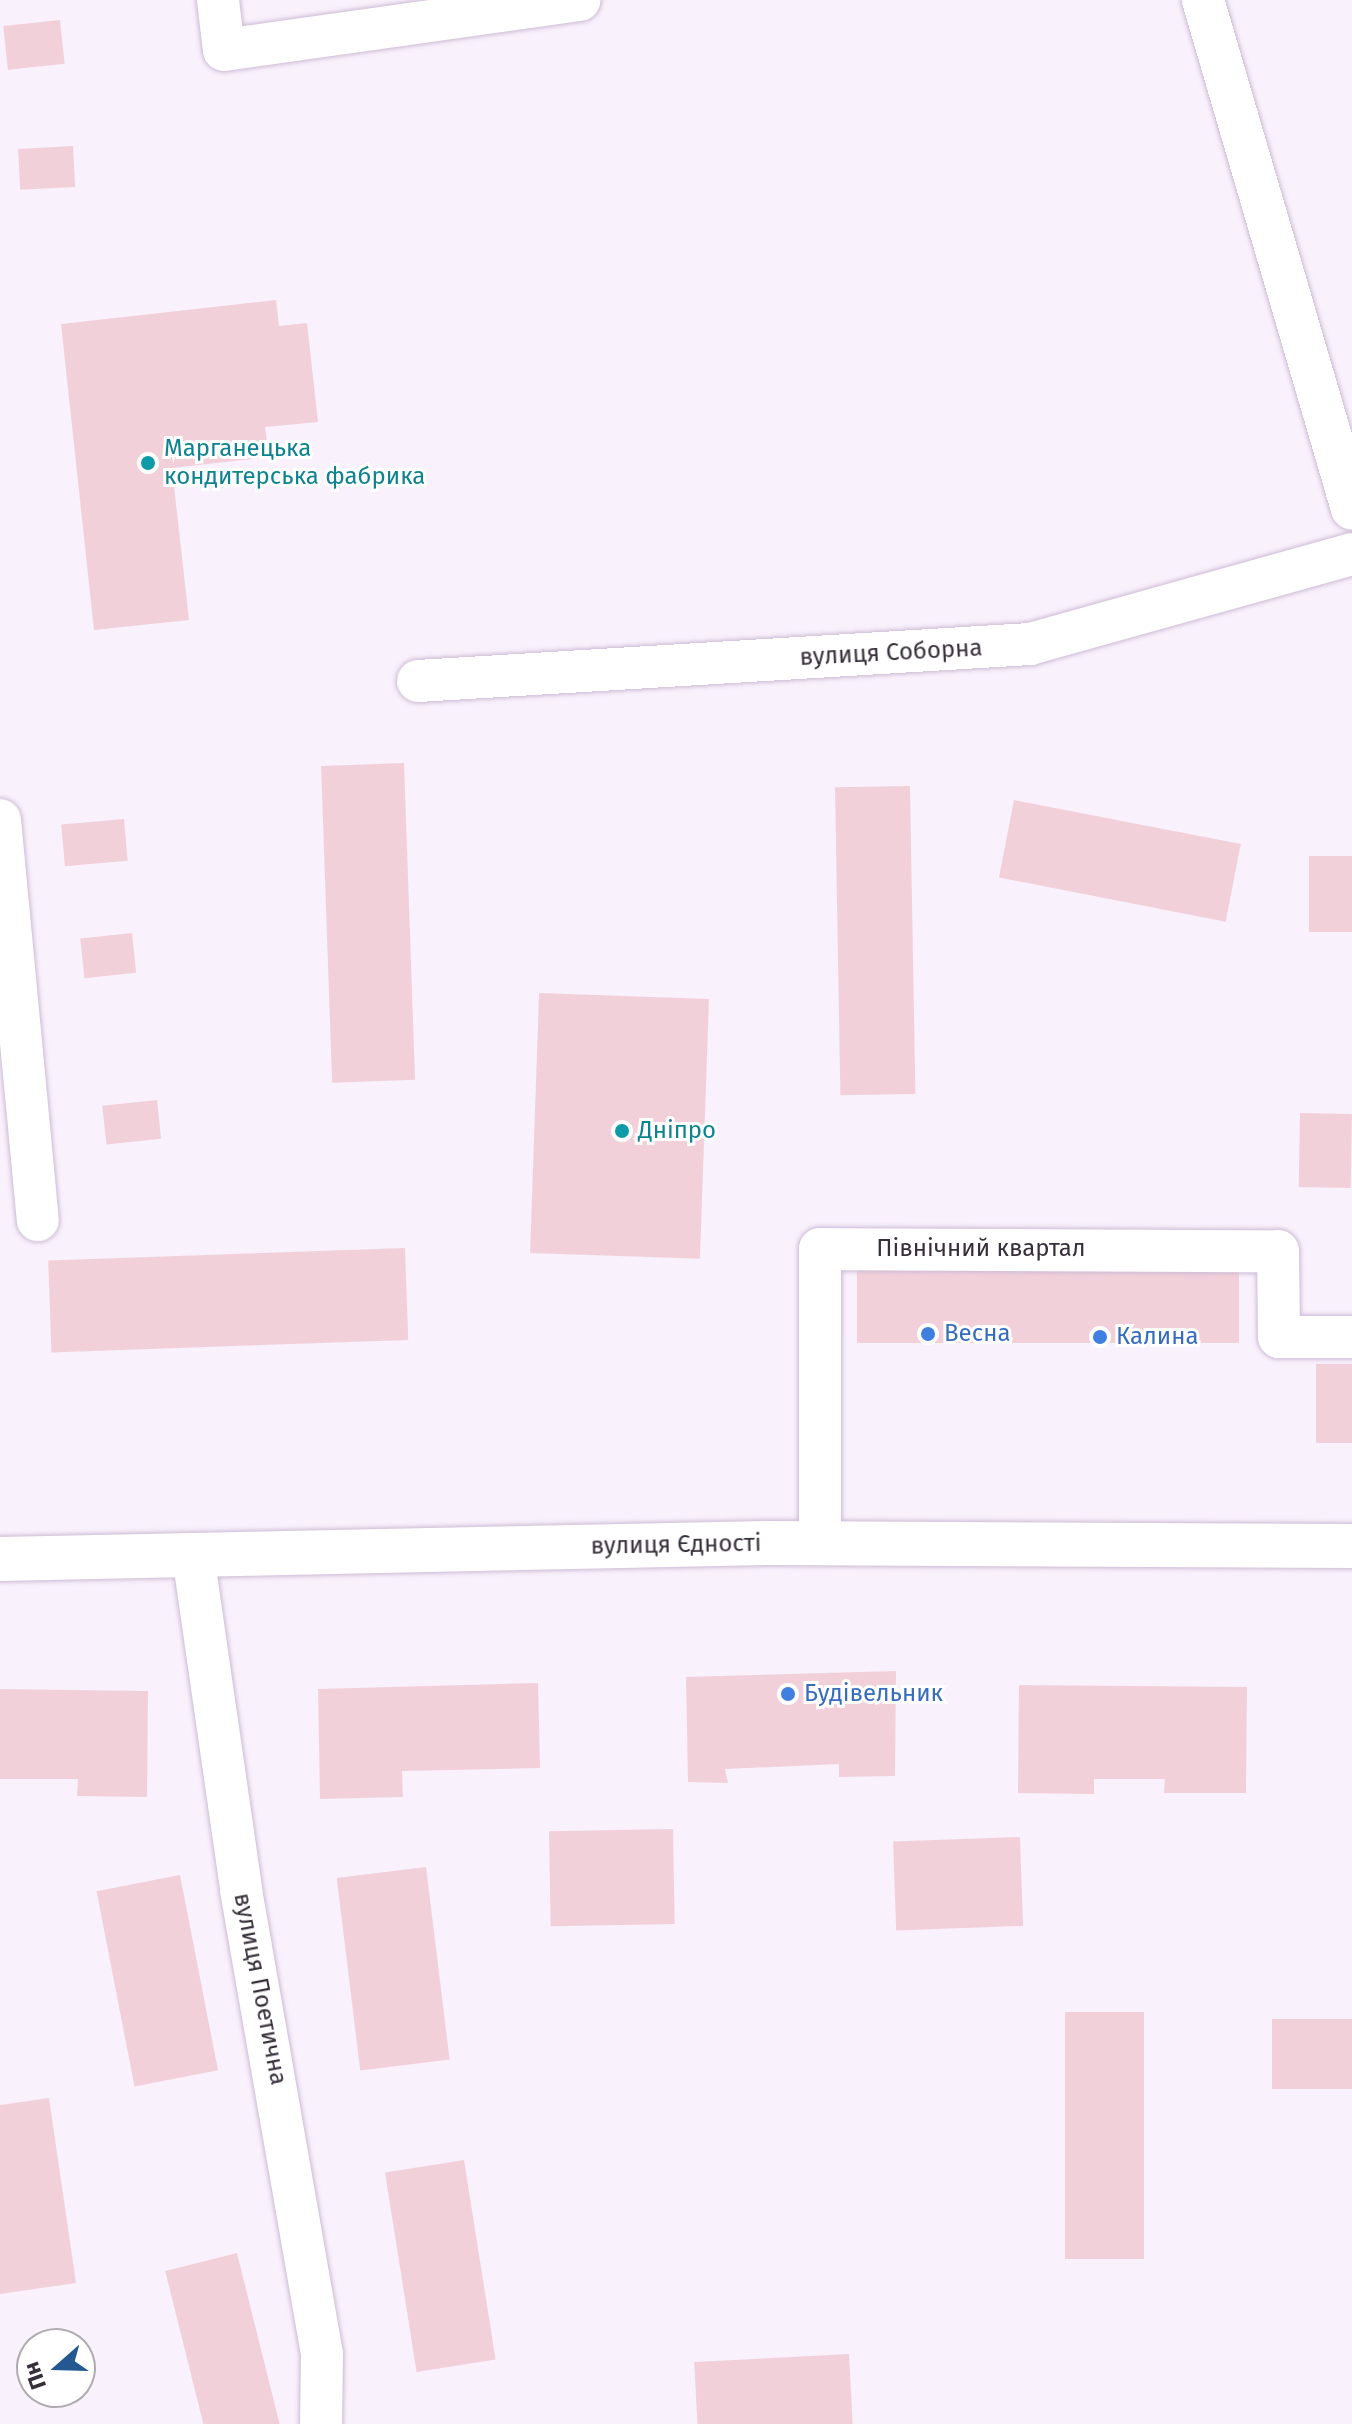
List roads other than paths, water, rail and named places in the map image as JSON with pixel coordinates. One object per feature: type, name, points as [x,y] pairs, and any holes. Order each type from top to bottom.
[{"type":"street","points":[[218,0],[224,50],[579,0]]},
{"type":"street","points":[[1203,0],[1352,509]]},
{"type":"street","name":"вулиця Соборна","points":[[418,681],[1030,644],[1352,554]]},
{"type":"street","points":[[0,820],[38,1220]]},
{"type":"street","name":"Північний квартал","points":[[820,1543],[820,1249],[1278,1251],[1279,1337],[1352,1337]]},
{"type":"street","name":"вулиця Єдності","points":[[0,1559],[820,1543],[1352,1546]]},
{"type":"street","name":"вулиця Поетична","points":[[193,1555],[241,1890],[322,2354],[321,2424]]},
{"type":"place","name":"Марганецька кондитерська фабрика","points":[[148,463]]},
{"type":"place","name":"Дніпро","points":[[622,1131]]},
{"type":"place","name":"Весна","points":[[928,1334]]},
{"type":"place","name":"Калина","points":[[1100,1337]]},
{"type":"place","name":"Будівельник","points":[[788,1694]]}]
